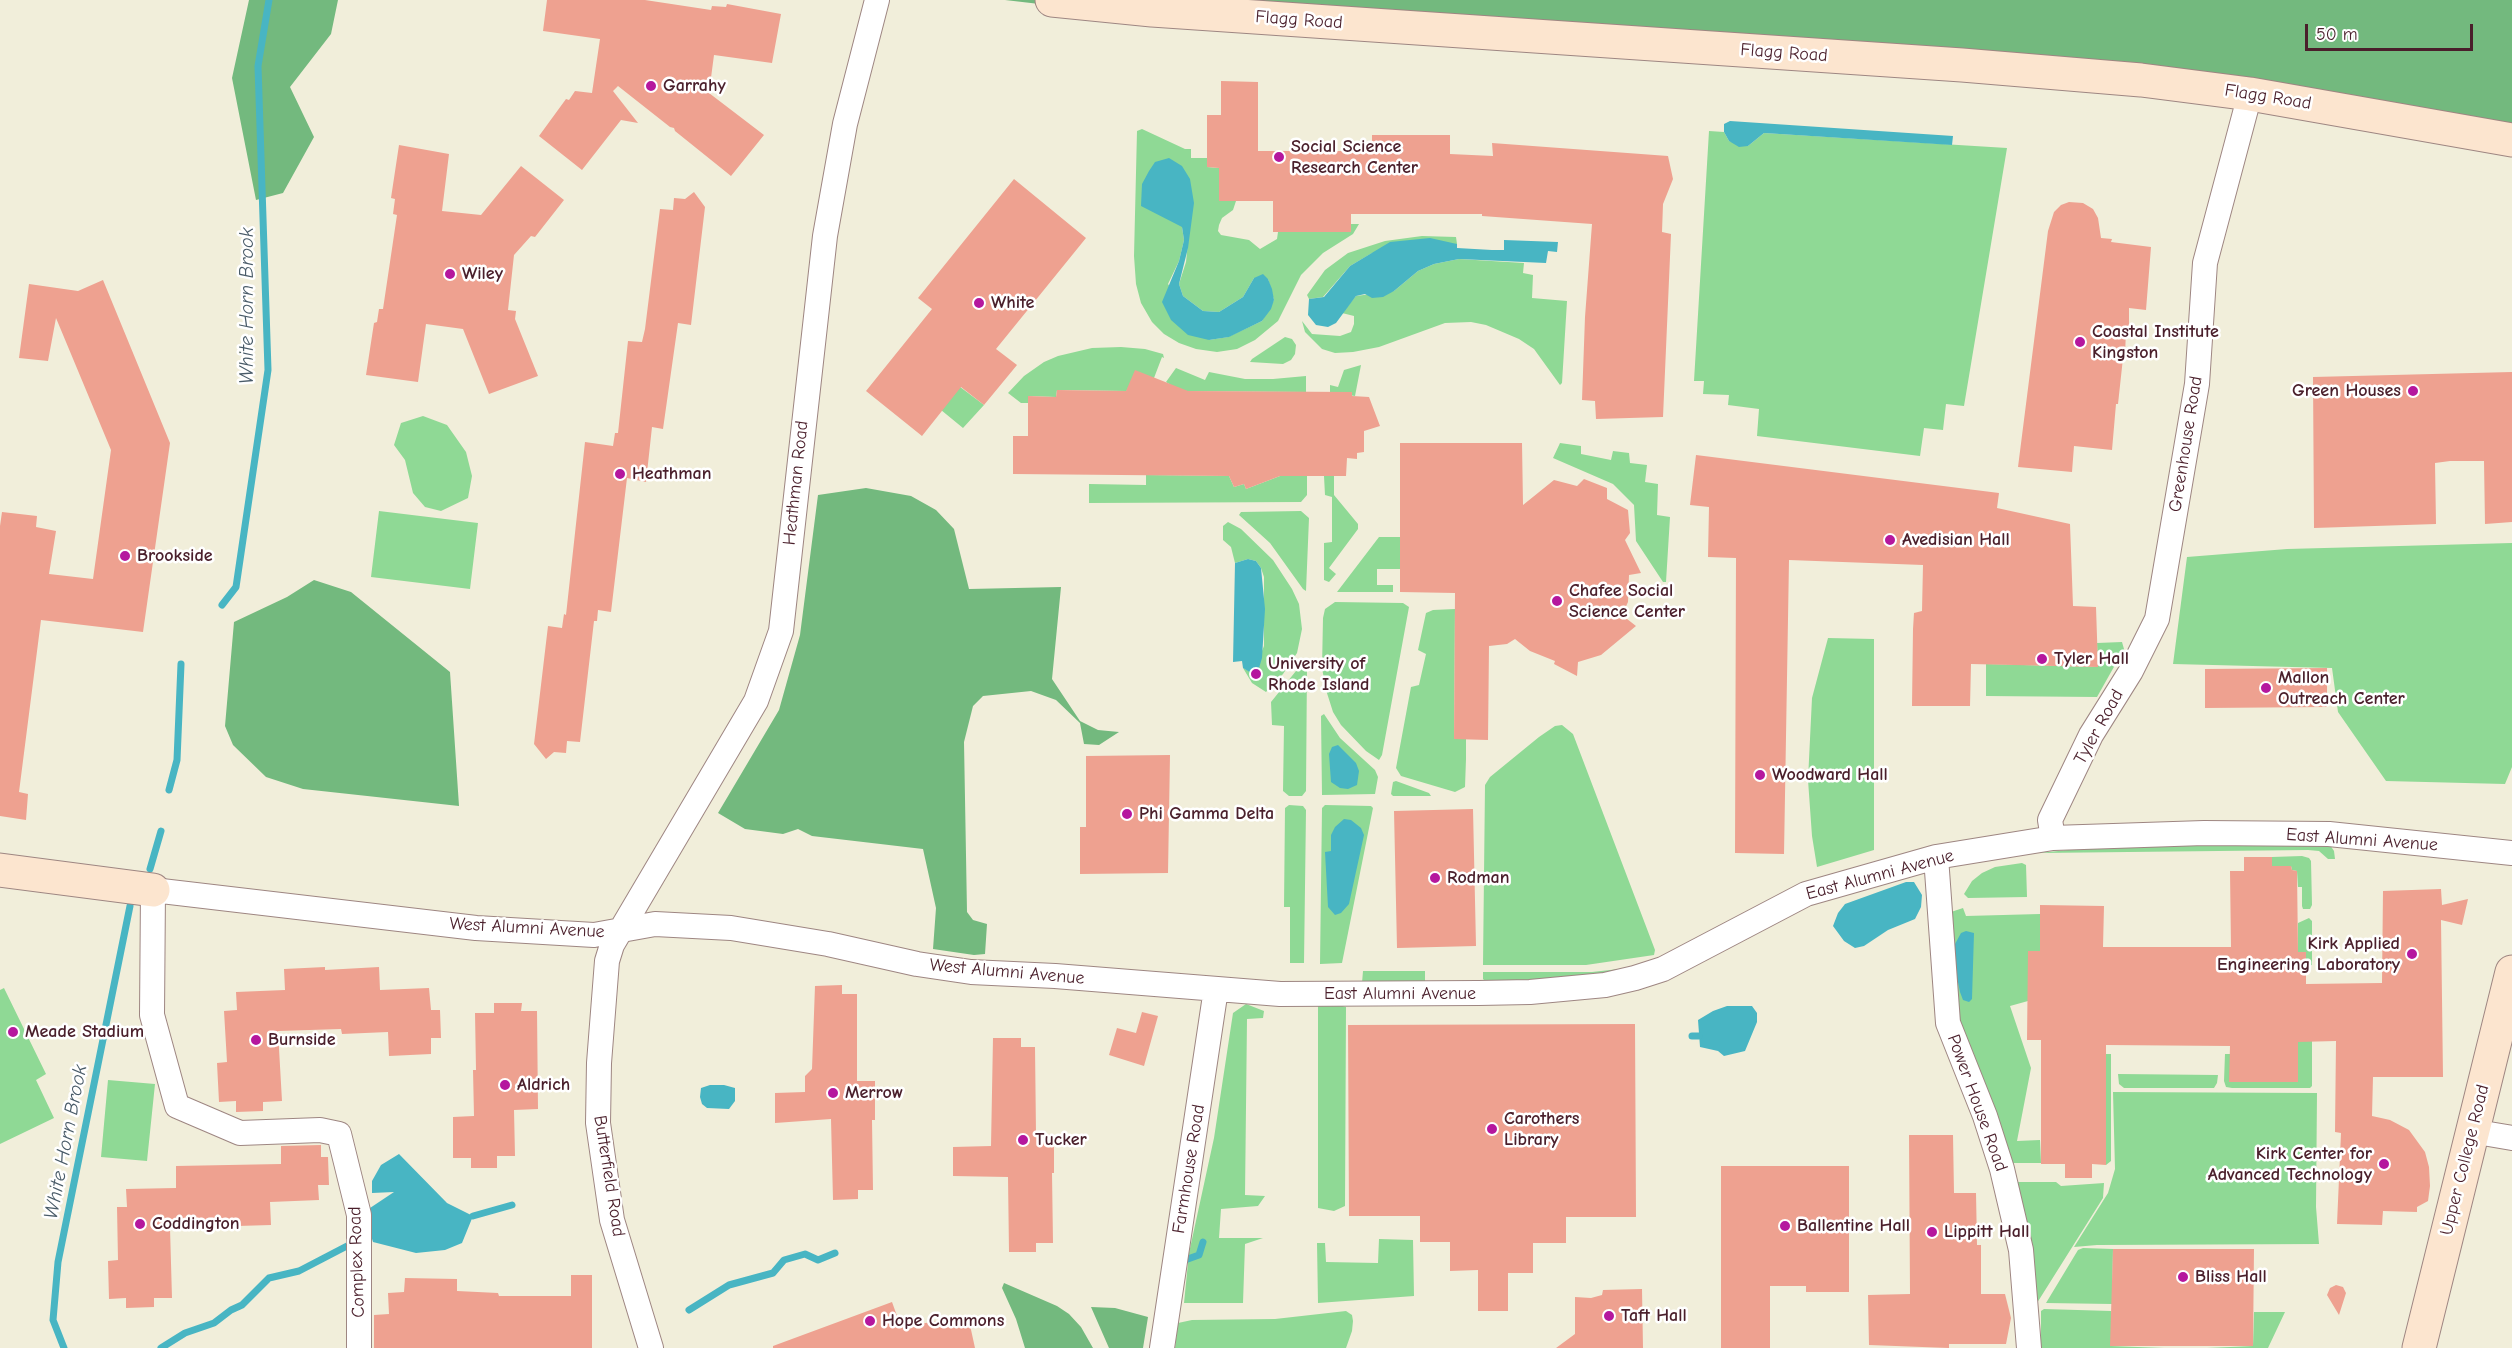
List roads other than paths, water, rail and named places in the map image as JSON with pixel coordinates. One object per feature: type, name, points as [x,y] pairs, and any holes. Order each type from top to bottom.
[{"type":"street","name":"Heathman Road","points":[[621,931],[756,701],[781,631],[825,236],[845,124],[877,0]]},
{"type":"street","name":"Flagg Road","points":[[1052,0],[1175,12],[1962,65],[2141,80],[2250,94],[2512,141]]},
{"type":"street","name":"Greenhouse Road","points":[[2157,619],[2197,384],[2205,263],[2250,94]]},
{"type":"street","name":"Tyler Road","points":[[2053,838],[2050,820],[2091,735],[2131,671],[2157,619]]},
{"type":"street","name":"East Alumni Avenue","points":[[1159,986],[1280,994],[1530,992],[1605,985],[1663,969],[1806,894],[1936,857],[2053,838],[2204,833],[2329,834],[2512,853]]},
{"type":"street","name":"Power House Road","points":[[1936,857],[1948,1023],[1985,1116],[2002,1169],[2021,1250],[2029,1348]]},
{"type":"street","name":"West Alumni Avenue","points":[[0,870],[466,927],[577,934],[621,931],[655,924],[730,928],[828,944],[944,969],[1159,986]]},
{"type":"street","name":"Complex Road","points":[[153,890],[152,1015],[177,1106],[240,1133],[320,1130],[339,1134],[359,1215],[359,1348]]},
{"type":"street","name":"Butterfield Road","points":[[621,931],[609,952],[606,967],[599,1063],[598,1123],[612,1220],[651,1348]]},
{"type":"street","name":"Upper College Road","points":[[2419,1348],[2512,972]]},
{"type":"street","name":"Farmhouse Road","points":[[1162,1348],[1216,989]]},
{"type":"street","points":[[2471,1131],[2512,1138]]},
{"type":"water","points":[[1730,121],[1953,136],[1952,145],[1764,133],[1748,146],[1739,147],[1729,141],[1724,132],[1724,124]]},
{"type":"water","points":[[1169,158],[1182,166],[1190,179],[1194,203],[1188,248],[1179,284],[1183,296],[1203,311],[1219,312],[1243,297],[1254,278],[1263,274],[1272,289],[1274,300],[1271,309],[1262,321],[1229,337],[1209,340],[1188,335],[1171,320],[1162,302],[1179,261],[1184,240],[1182,227],[1141,206],[1142,184],[1155,162]]},
{"type":"water","points":[[1430,238],[1457,244],[1457,248],[1492,250],[1504,250],[1504,240],[1558,242],[1557,252],[1548,251],[1546,263],[1459,259],[1434,264],[1418,271],[1383,297],[1372,298],[1365,294],[1356,296],[1336,323],[1328,327],[1316,325],[1308,315],[1309,299],[1324,297],[1350,266],[1390,242]]},
{"type":"water","points":[[1248,559],[1256,561],[1261,568],[1265,609],[1262,658],[1259,668],[1253,674],[1243,668],[1242,661],[1233,662],[1235,563]]},
{"type":"water","points":[[1338,745],[1356,763],[1359,771],[1357,785],[1348,789],[1340,788],[1331,782],[1329,754],[1332,747]]},
{"type":"water","points":[[1344,819],[1351,820],[1361,828],[1364,835],[1349,904],[1341,913],[1335,915],[1328,907],[1325,852],[1331,851],[1331,835],[1335,827]]},
{"type":"water","points":[[1906,882],[1914,882],[1922,895],[1921,907],[1915,919],[1888,930],[1864,946],[1855,948],[1844,941],[1833,926],[1838,913],[1845,904]]},
{"type":"water","points":[[1966,931],[1974,933],[1972,999],[1969,1002],[1963,1000],[1960,992],[1953,958],[1955,944],[1961,933]]},
{"type":"water","points":[[1727,1006],[1752,1006],[1757,1013],[1757,1022],[1745,1051],[1724,1056],[1718,1051],[1700,1047],[1698,1020]]},
{"type":"water","points":[[710,1085],[735,1088],[735,1101],[729,1109],[707,1108],[702,1104],[701,1088]]},
{"type":"water","points":[[399,1154],[447,1203],[473,1216],[462,1243],[445,1250],[416,1253],[373,1242],[366,1220],[370,1208],[394,1192],[372,1193],[372,1181],[381,1165]]},
{"type":"waterway","name":"White Horn Brook","points":[[222,605],[236,587],[268,370],[258,66],[269,0]]},
{"type":"waterway","name":"White Horn Brook","points":[[169,790],[177,760],[181,664]]},
{"type":"waterway","name":"White Horn Brook","points":[[150,869],[161,831]]},
{"type":"waterway","name":"White Horn Brook","points":[[64,1348],[53,1320],[58,1262],[130,906]]},
{"type":"waterway","points":[[1692,1036],[1699,1036]]},
{"type":"waterway","points":[[473,1216],[512,1205]]},
{"type":"waterway","points":[[1185,1260],[1199,1255],[1203,1242]]},
{"type":"waterway","points":[[161,1348],[185,1333],[214,1323],[242,1305],[269,1278],[299,1271],[347,1246]]},
{"type":"waterway","points":[[689,1310],[729,1285],[773,1273],[784,1260],[805,1254],[818,1260],[835,1253]]},
{"type":"place","name":"Garrahy","points":[[651,86]]},
{"type":"place","name":"Social Science Research Center","points":[[1279,157]]},
{"type":"place","name":"Wiley","points":[[450,274]]},
{"type":"place","name":"White","points":[[979,303]]},
{"type":"place","name":"Coastal Institute Kingston","points":[[2080,342]]},
{"type":"place","name":"Green Houses","points":[[2413,391]]},
{"type":"place","name":"Heathman","points":[[620,474]]},
{"type":"place","name":"Avedisian Hall","points":[[1890,540]]},
{"type":"place","name":"Brookside","points":[[125,556]]},
{"type":"place","name":"Chafee Social Science Center","points":[[1557,601]]},
{"type":"place","name":"Tyler Hall","points":[[2042,659]]},
{"type":"place","name":"University of Rhode Island","points":[[1256,674]]},
{"type":"place","name":"Mallon Outreach Center","points":[[2266,688]]},
{"type":"place","name":"Woodward Hall","points":[[1760,775]]},
{"type":"place","name":"Phi Gamma Delta","points":[[1127,814]]},
{"type":"place","name":"Rodman","points":[[1435,878]]},
{"type":"place","name":"Kirk Applied Engineering Laboratory","points":[[2412,954]]},
{"type":"place","name":"Meade Stadium","points":[[13,1032]]},
{"type":"place","name":"Burnside","points":[[256,1040]]},
{"type":"place","name":"Aldrich","points":[[505,1085]]},
{"type":"place","name":"Merrow","points":[[833,1093]]},
{"type":"place","name":"Carothers Library","points":[[1492,1129]]},
{"type":"place","name":"Tucker","points":[[1023,1140]]},
{"type":"place","name":"Kirk Center for Advanced Technology","points":[[2384,1164]]},
{"type":"place","name":"Coddington","points":[[140,1224]]},
{"type":"place","name":"Ballentine Hall","points":[[1785,1226]]},
{"type":"place","name":"Lippitt Hall","points":[[1932,1232]]},
{"type":"place","name":"Bliss Hall","points":[[2183,1277]]},
{"type":"place","name":"Taft Hall","points":[[1609,1316]]},
{"type":"place","name":"Hope Commons","points":[[870,1321]]}]
